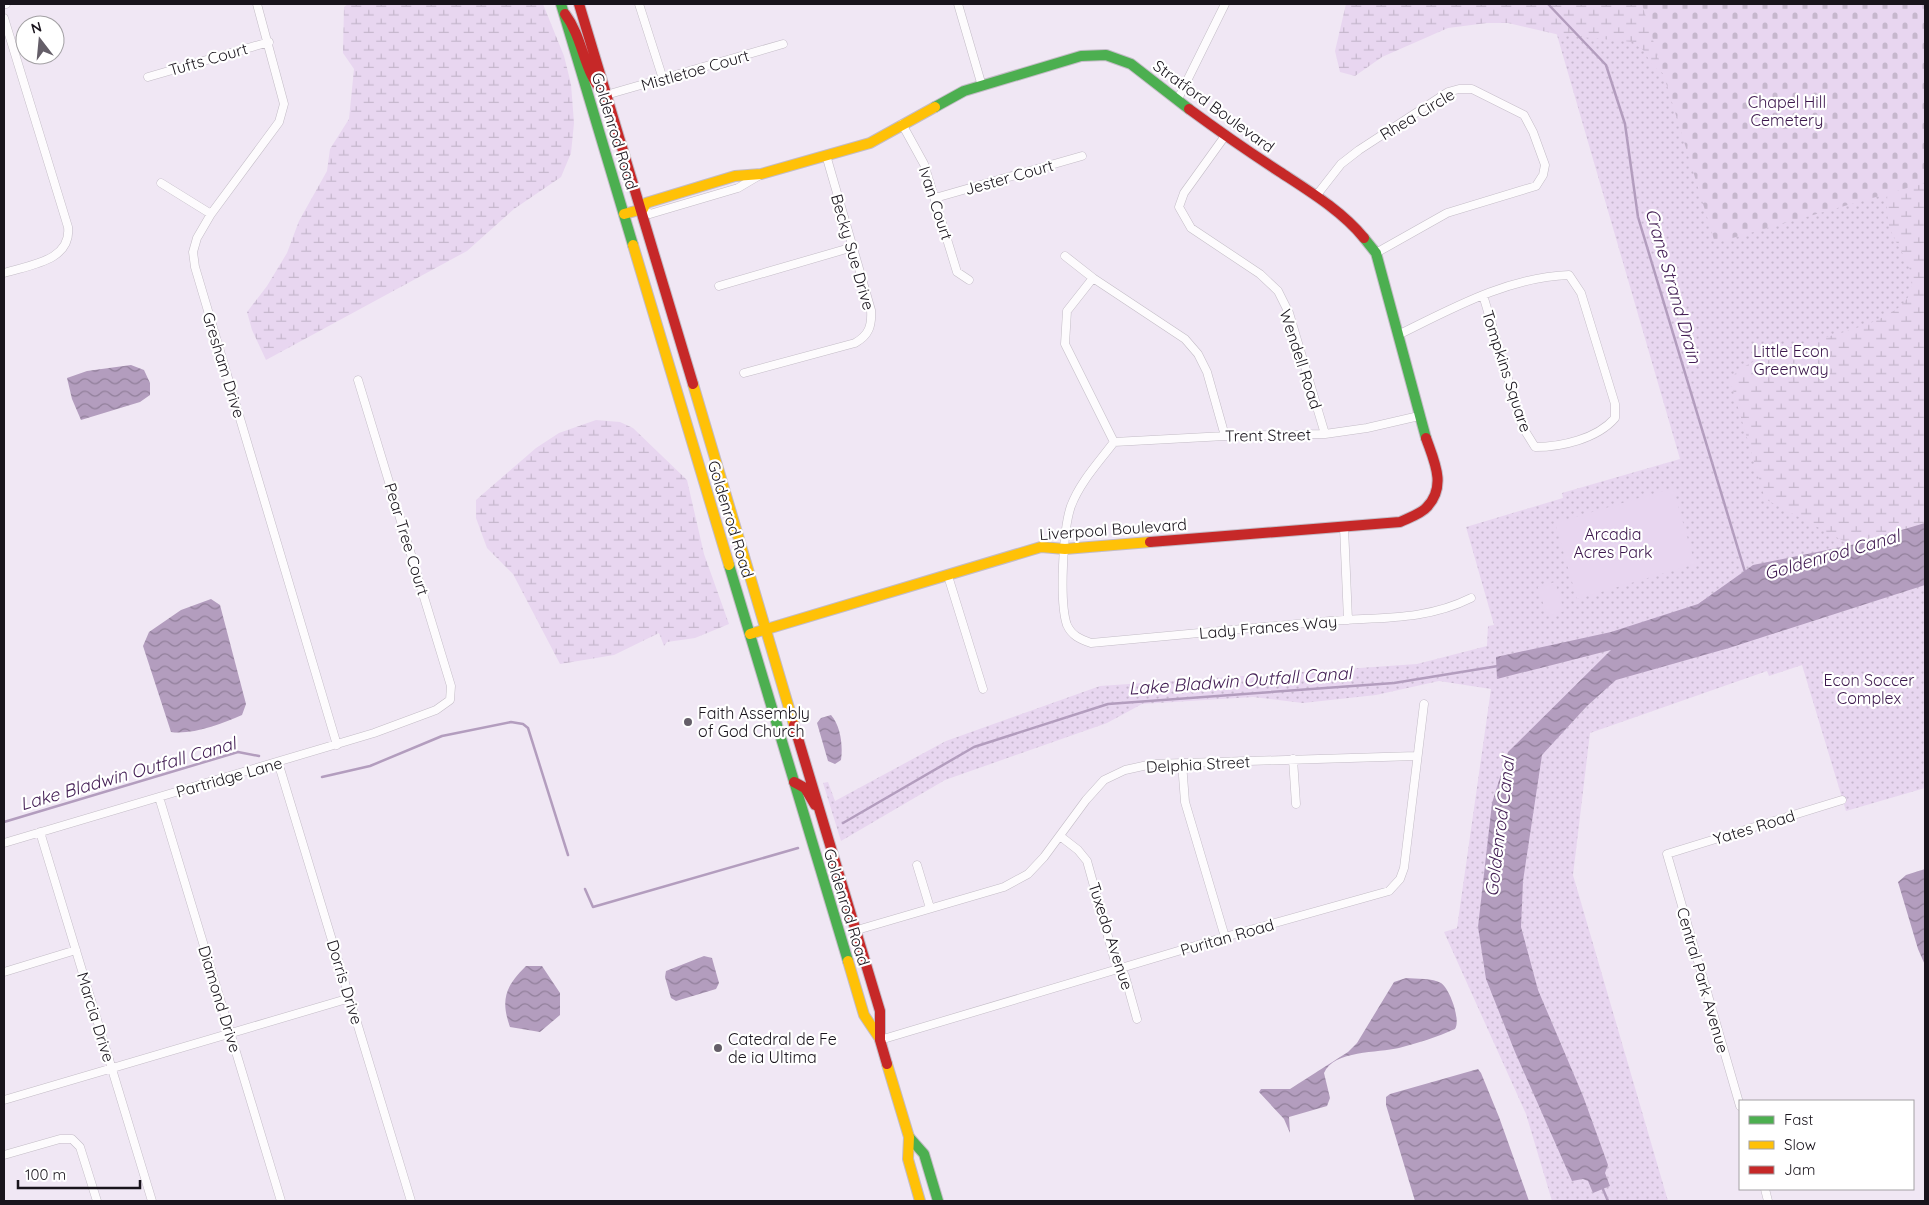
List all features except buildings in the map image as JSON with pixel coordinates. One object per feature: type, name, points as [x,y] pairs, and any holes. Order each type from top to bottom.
[{"type":"main road","name":"Goldenrod Road","points":[[579,4],[857,930],[880,1011],[880,1040]]},
{"type":"main road","name":"Goldenrod Road","points":[[562,7],[864,1015],[880,1040],[909,1137],[908,1160],[920,1201]]},
{"type":"main road","points":[[562,7],[575,24],[593,83],[606,95]]},
{"type":"main road","name":"Stratford Boulevard","points":[[624,214],[642,209],[646,202],[735,176],[762,174],[870,143],[942,102],[982,86],[1081,56],[1106,55],[1131,64],[1224,136],[1316,196],[1355,227],[1376,253],[1419,416],[1439,475],[1437,491],[1427,508]]},
{"type":"main road","name":"Liverpool Boulevard","points":[[750,634],[1041,547],[1065,549],[1400,522],[1427,508]]},
{"type":"main road","points":[[794,782],[805,788],[822,816]]},
{"type":"main road","name":"Goldenrod Road","points":[[909,1137],[924,1154],[938,1201]]},
{"type":"street","name":"Gresham Drive","points":[[257,4],[284,104],[279,122],[211,214],[197,238],[193,252],[195,267],[337,745]]},
{"type":"street","points":[[639,4],[663,79]]},
{"type":"street","points":[[958,4],[982,86]]},
{"type":"street","points":[[1178,99],[1225,4]]},
{"type":"street","points":[[4,18],[68,227],[69,238],[65,248],[56,256],[4,273]]},
{"type":"street","name":"Tufts Court","points":[[148,76],[268,42]]},
{"type":"street","name":"Mistletoe Court","points":[[606,95],[783,44]]},
{"type":"street","name":"Rhea Circle","points":[[1316,196],[1340,164],[1448,92],[1459,89],[1472,89],[1524,115],[1533,132],[1545,165],[1543,175],[1536,186],[1447,214],[1376,253]]},
{"type":"street","name":"Ivan Court","points":[[902,124],[924,164],[957,272],[969,280]]},
{"type":"street","name":"Wendell Road","points":[[1224,136],[1184,194],[1179,207],[1191,228],[1260,274],[1278,291],[1288,313],[1325,434]]},
{"type":"street","name":"Becky Sue Drive","points":[[744,373],[855,343],[865,337],[872,324],[871,310],[826,155]]},
{"type":"street","name":"Jester Court","points":[[935,198],[1082,156]]},
{"type":"street","points":[[161,182],[211,214]]},
{"type":"street","points":[[719,286],[852,247]]},
{"type":"street","points":[[1065,256],[1093,278],[1185,339],[1198,354],[1207,372],[1225,436]]},
{"type":"street","name":"Tompkins Square","points":[[1398,335],[1483,295],[1549,275],[1569,274],[1581,293],[1615,404],[1614,418],[1607,427],[1576,440],[1551,447],[1535,447],[1522,426],[1483,295]]},
{"type":"street","points":[[1065,549],[1071,507],[1079,489],[1114,442],[1065,344],[1067,311],[1093,278]]},
{"type":"street","name":"Pear Tree Court","points":[[358,380],[451,686],[450,700]]},
{"type":"street","name":"Trent Street","points":[[1114,442],[1225,436],[1325,434],[1368,428],[1419,416]]},
{"type":"street","points":[[1344,527],[1348,620]]},
{"type":"street","name":"Lady Frances Way","points":[[1065,549],[1063,606],[1068,626],[1076,638],[1091,643],[1348,620],[1406,618],[1458,605],[1471,598]]},
{"type":"street","points":[[948,576],[983,689]]},
{"type":"street","name":"Partridge Lane","points":[[4,843],[337,745],[436,710],[450,700]]},
{"type":"street","name":"Puritan Road","points":[[880,1040],[1225,937],[1388,891],[1400,879],[1404,868],[1416,756],[1424,704]]},
{"type":"street","name":"Delphia Street","points":[[857,930],[1004,887],[1028,874],[1104,780],[1125,770],[1152,764],[1416,756]]},
{"type":"street","points":[[1293,759],[1296,804]]},
{"type":"street","name":"Dorris Drive","points":[[278,762],[411,1201]]},
{"type":"street","points":[[1182,763],[1185,802],[1225,937]]},
{"type":"street","name":"Diamond Drive","points":[[159,797],[281,1201]]},
{"type":"street","name":"Yates Road","points":[[1666,854],[1842,800]]},
{"type":"street","name":"Marcia Drive","points":[[40,832],[152,1201]]},
{"type":"street","name":"Tuxedo Avenue","points":[[1060,836],[1078,850],[1087,861],[1114,958],[1125,976],[1137,1019]]},
{"type":"street","name":"Central Park Avenue","points":[[1666,854],[1739,1103]]},
{"type":"street","points":[[917,865],[930,908]]},
{"type":"street","points":[[4,972],[76,950]]},
{"type":"street","points":[[4,1100],[350,998]]},
{"type":"street","points":[[4,1155],[60,1139],[72,1139],[80,1147],[96,1201]]},
{"type":"green space","points":[[348,4],[543,4],[564,56],[571,84],[574,123],[571,153],[561,177],[514,209],[467,251],[266,360],[252,330],[247,312],[267,286],[287,253],[299,221],[327,171],[330,149],[349,119],[354,69],[343,53],[344,7]]},
{"type":"green space","points":[[1346,4],[1925,4],[1925,523],[1851,545],[1765,499],[1730,380],[1745,366],[1769,355],[1860,327],[1886,316],[1904,302],[1912,285],[1912,277],[1889,225],[1887,206],[1889,172],[1665,75],[1652,65],[1644,51],[1633,42],[1560,35],[1508,23],[1487,23],[1448,28],[1382,57],[1355,76],[1340,72],[1335,51]]},
{"type":"green space","name":"Little Econ Greenway","points":[[1548,4],[1642,4],[1925,183],[1925,788],[1846,811],[1802,665],[1769,676],[1767,671],[1590,733],[1573,875],[1668,1201],[1552,1201],[1526,1114],[1444,932],[1457,928],[1491,689],[1439,681],[1376,695],[1303,703],[1253,697],[1142,704],[1107,723],[945,780],[841,841],[823,783],[828,782],[835,801],[946,741],[1100,686],[1417,664],[1487,646],[1488,626],[1494,625],[1466,527],[1563,498],[1562,493],[1680,459]]},
{"type":"green space","name":"Chapel Hill Cemetery","points":[[1642,4],[1925,4],[1925,183],[1715,243]]},
{"type":"green space","points":[[596,420],[620,422],[633,428],[687,480],[704,554],[729,624],[695,638],[667,642],[664,646],[659,633],[614,655],[560,664],[513,574],[487,548],[476,518],[476,500],[536,448],[559,433]]},
{"type":"green space","name":"Arcadia Acres Park","points":[[1673,488],[1695,564],[1577,599],[1555,523]]},
{"type":"green space","points":[[1555,582],[1564,611],[1547,616],[1538,587]]},
{"type":"water","points":[[131,365],[144,370],[150,383],[150,395],[140,402],[81,420],[72,399],[67,378],[87,371]]},
{"type":"water","points":[[1925,523],[1925,585],[1729,648],[1616,680],[1587,706],[1542,755],[1523,881],[1521,927],[1538,990],[1583,1096],[1608,1165],[1605,1173],[1610,1186],[1593,1193],[1588,1181],[1583,1179],[1572,1181],[1515,1052],[1486,979],[1478,927],[1492,803],[1508,752],[1611,650],[1497,679],[1496,657],[1611,632],[1698,604],[1753,565],[1851,545]]},
{"type":"water","points":[[211,599],[220,605],[246,704],[242,715],[225,722],[188,732],[171,732],[143,646],[149,632],[181,610]]},
{"type":"water","points":[[831,715],[839,731],[842,749],[841,760],[835,764],[828,761],[817,723],[821,718]]},
{"type":"water","points":[[1925,869],[1925,965],[1918,949],[1898,882],[1906,875]]},
{"type":"water","points":[[704,956],[712,958],[719,983],[716,989],[676,1001],[671,998],[665,977],[666,971]]},
{"type":"water","points":[[526,966],[542,966],[560,993],[560,1015],[540,1032],[510,1027],[505,1008],[505,1001],[510,987]]},
{"type":"water","points":[[1406,978],[1434,980],[1444,986],[1448,991],[1456,1012],[1455,1029],[1399,1048],[1357,1054],[1337,1060],[1324,1073],[1330,1098],[1327,1106],[1289,1117],[1290,1133],[1284,1119],[1259,1092],[1261,1089],[1290,1089],[1348,1052],[1357,1043],[1394,982]]},
{"type":"water","points":[[1478,1069],[1499,1117],[1529,1201],[1415,1201],[1386,1105],[1386,1097],[1390,1094]]},
{"type":"waterway","name":"Crane Strand Drain","points":[[1548,4],[1606,65],[1625,124],[1638,217],[1745,572]]},
{"type":"waterway","name":"Lake Bladwin Outfall Canal","points":[[843,823],[974,747],[1108,704],[1394,683],[1498,666]]},
{"type":"waterway","name":"Lake Bladwin Outfall Canal","points":[[322,777],[370,766],[442,736],[511,722],[523,724],[528,728],[568,855]]},
{"type":"waterway","name":"Lake Bladwin Outfall Canal","points":[[4,822],[238,752],[259,756]]},
{"type":"waterway","name":"Lake Bladwin Outfall Canal","points":[[585,889],[593,907],[798,848]]},
{"type":"waterway","name":"Goldenrod Canal","points":[[1602,1187],[1608,1201]]},
{"type":"traffic: fast","points":[[561,4],[633,245]]},
{"type":"traffic: fast","points":[[935,107],[964,91],[1081,56],[1106,55],[1131,64],[1189,109]]},
{"type":"traffic: fast","points":[[1364,238],[1376,253],[1426,438]]},
{"type":"traffic: fast","points":[[729,565],[848,961]]},
{"type":"traffic: fast","points":[[909,1137],[924,1154],[938,1201]]},
{"type":"traffic: slow","points":[[624,214],[643,209],[646,203],[735,176],[761,174],[870,143],[935,107]]},
{"type":"traffic: slow","points":[[633,245],[729,565]]},
{"type":"traffic: slow","points":[[693,384],[794,725]]},
{"type":"traffic: slow","points":[[750,634],[1041,547],[1065,549],[1150,542]]},
{"type":"traffic: slow","points":[[848,961],[864,1015],[880,1039]]},
{"type":"traffic: slow","points":[[887,1064],[909,1137],[908,1159],[920,1201]]},
{"type":"traffic: jam","points":[[579,4],[693,384]]},
{"type":"traffic: jam","points":[[565,14],[576,34],[592,76],[605,95]]},
{"type":"traffic: jam","points":[[1189,109],[1325,202],[1346,219],[1364,238]]},
{"type":"traffic: jam","points":[[1150,542],[1400,522],[1418,514],[1427,507],[1436,491],[1437,473],[1426,438]]},
{"type":"traffic: jam","points":[[794,725],[880,1011],[880,1040],[887,1064]]},
{"type":"traffic: jam","points":[[794,782],[805,788],[815,805]]},
{"type":"place","name":"Faith Assembly of God Church","points":[[688,722]]},
{"type":"place","name":"Catedral de Fe de ia Ultima","points":[[718,1048]]},
{"type":"park label","name":"Econ Soccer Complex","points":[[1869,689]]}]
